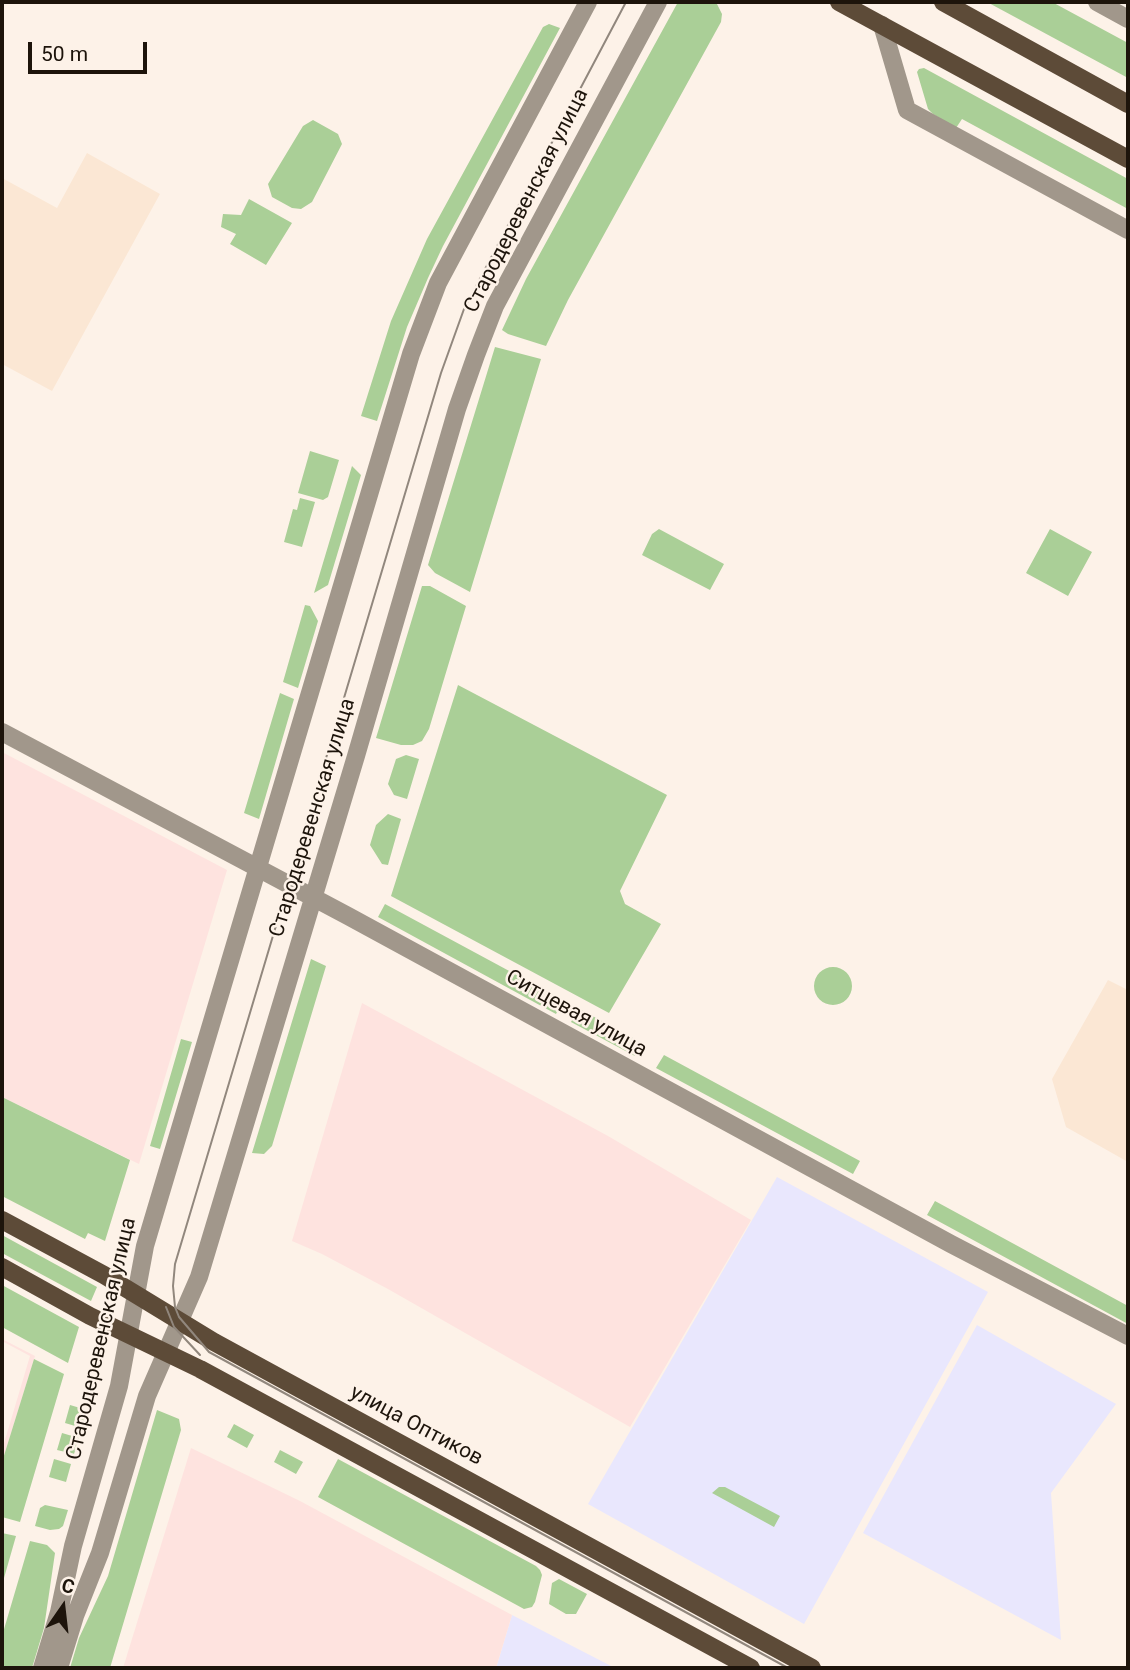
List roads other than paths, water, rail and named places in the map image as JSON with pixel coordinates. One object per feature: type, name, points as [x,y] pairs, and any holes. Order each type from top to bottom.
[{"type":"main road","points":[[839,2],[1128,159]]},
{"type":"main road","points":[[943,2],[1128,104]]},
{"type":"main road","name":"улица Оптиков","points":[[2,1220],[214,1342],[812,1668]]},
{"type":"main road","points":[[2,1267],[166,1352],[751,1668]]},
{"type":"street","name":"Стародеревенская улица","points":[[42,1668],[59,1612],[73,1546],[119,1386],[145,1246],[411,354],[438,283],[588,2]]},
{"type":"street","name":"Стародеревенская улица","points":[[59,1668],[75,1616],[100,1553],[147,1396],[199,1277],[457,409],[492,315],[657,2]]},
{"type":"street","points":[[1097,2],[1128,19]]},
{"type":"street","points":[[882,25],[907,110],[1128,230]]},
{"type":"street","name":"Ситцевая улица","points":[[2,732],[941,1239],[1128,1336]]},
{"type":"tram line","points":[[626,2],[464,309],[441,373],[175,1264],[175,1307],[179,1317],[209,1352],[788,1668]]},
{"type":"tram line","points":[[166,1307],[174,1327],[200,1355]]}]
